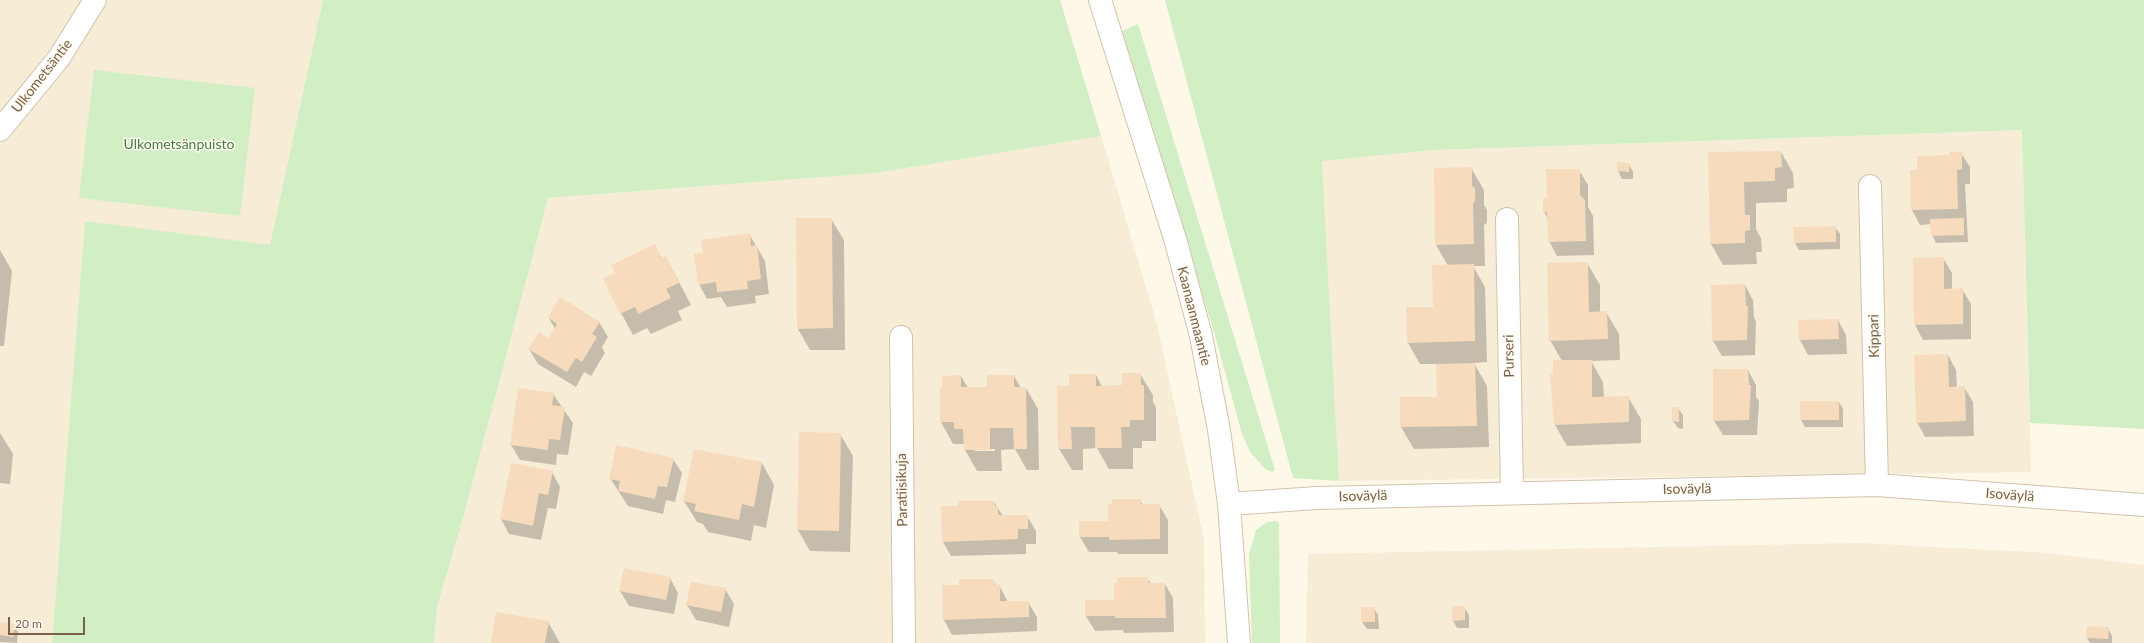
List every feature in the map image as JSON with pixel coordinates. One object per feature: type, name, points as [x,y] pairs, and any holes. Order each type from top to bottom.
[{"type":"street","name":"Ulkometsäntie","points":[[0,130],[59,58],[95,0]]},
{"type":"street","name":"Kaanaanmaantie","points":[[1100,0],[1176,242],[1201,336],[1219,430],[1229,504],[1239,643]]},
{"type":"street","name":"Kippari","points":[[1870,186],[1877,485]]},
{"type":"street","name":"Purseri","points":[[1507,219],[1512,492]]},
{"type":"street","name":"Paratiisikuja","points":[[901,337],[904,643]]},
{"type":"street","name":"Isoväylä","points":[[1229,504],[1316,498],[1512,492],[1877,485],[2144,505]]},
{"type":"shaded area","points":[[0,0],[323,0],[270,246],[85,222],[52,643],[0,643]]},
{"type":"shaded area","points":[[2022,130],[2031,472],[1339,481],[1322,161],[1434,150]]},
{"type":"shaded area","points":[[1101,136],[1157,324],[1204,540],[1205,643],[434,643],[437,607],[463,518],[548,198],[876,173]]},
{"type":"shaded area","points":[[1859,543],[2048,553],[2144,565],[2144,643],[1306,643],[1308,554]]},
{"type":"green space","points":[[323,0],[1060,0],[1101,136],[876,173],[548,198],[463,518],[437,607],[434,643],[52,643],[85,221],[270,245]]},
{"type":"green space","points":[[1165,0],[2144,0],[2144,429],[2030,423],[2022,130],[1434,150],[1322,161],[1339,481],[1293,478]]},
{"type":"green space","points":[[1138,24],[1275,470],[1272,472],[1265,469],[1250,452],[1242,434],[1216,339],[1122,31]]},
{"type":"green space","name":"Ulkometsänpuisto","points":[[94,70],[255,88],[240,216],[79,198]]},
{"type":"green space","points":[[1276,521],[1279,523],[1280,643],[1252,643],[1249,555],[1256,530],[1267,522]]},
{"type":"building","points":[[1781,151],[1782,167],[1775,168],[1775,181],[1744,182],[1745,215],[1750,215],[1750,230],[1745,231],[1745,243],[1710,244],[1708,152]]},
{"type":"building","points":[[1949,152],[1962,152],[1962,169],[1957,170],[1958,209],[1911,210],[1910,170],[1917,170],[1917,156],[1949,155]]},
{"type":"building","points":[[1617,162],[1630,163],[1629,172],[1617,171]]},
{"type":"building","points":[[1472,167],[1472,186],[1475,188],[1475,201],[1473,203],[1474,244],[1435,245],[1434,168]]},
{"type":"building","points":[[1546,169],[1580,169],[1580,195],[1585,200],[1586,241],[1548,242],[1547,212],[1543,212],[1543,198],[1547,198]]},
{"type":"building","points":[[796,218],[832,218],[833,328],[797,329]]},
{"type":"building","points":[[1964,218],[1964,235],[1931,236],[1930,219]]},
{"type":"building","points":[[1836,226],[1836,242],[1794,243],[1793,227]]},
{"type":"building","points":[[750,233],[751,246],[757,245],[761,279],[747,281],[748,289],[717,292],[716,282],[698,285],[694,254],[703,253],[701,240]]},
{"type":"building","points":[[655,244],[661,258],[666,256],[679,283],[666,289],[671,298],[638,314],[635,307],[620,314],[603,278],[615,273],[611,265]]},
{"type":"building","points":[[1944,257],[1944,289],[1963,288],[1963,324],[1914,325],[1913,258]]},
{"type":"building","points":[[1588,262],[1589,312],[1607,311],[1608,339],[1549,341],[1547,263]]},
{"type":"building","points":[[1474,264],[1475,341],[1407,343],[1406,307],[1433,307],[1432,265]]},
{"type":"building","points":[[1745,284],[1746,306],[1748,306],[1747,340],[1712,341],[1711,285]]},
{"type":"building","points":[[560,297],[600,322],[592,334],[597,337],[582,362],[576,358],[567,372],[528,349],[539,332],[548,338],[557,324],[548,317]]},
{"type":"building","points":[[1838,319],[1839,339],[1799,340],[1798,320]]},
{"type":"building","points":[[1948,354],[1949,387],[1965,386],[1966,421],[1916,423],[1914,355]]},
{"type":"building","points":[[1553,360],[1592,360],[1592,397],[1629,396],[1629,422],[1554,425],[1550,374],[1553,374]]},
{"type":"building","points":[[1475,363],[1477,426],[1400,427],[1400,397],[1437,397],[1436,364]]},
{"type":"building","points":[[1713,369],[1748,369],[1749,385],[1751,385],[1749,420],[1713,421]]},
{"type":"building","points":[[1122,373],[1141,373],[1141,385],[1144,385],[1144,420],[1130,420],[1130,427],[1121,427],[1122,448],[1095,448],[1095,427],[1071,427],[1072,449],[1058,449],[1057,386],[1069,386],[1069,374],[1096,374],[1096,386],[1122,385]]},
{"type":"building","points":[[961,375],[961,387],[987,387],[987,375],[1014,375],[1014,387],[1026,387],[1027,449],[1014,449],[1013,428],[990,428],[990,450],[964,450],[963,429],[954,429],[954,422],[940,422],[940,388],[942,388],[942,376]]},
{"type":"building","points":[[518,388],[554,393],[552,405],[565,407],[560,440],[549,439],[548,450],[510,445]]},
{"type":"building","points":[[1800,401],[1839,401],[1839,420],[1800,420]]},
{"type":"building","points":[[1672,407],[1679,407],[1679,422],[1672,421]]},
{"type":"building","points":[[799,432],[841,433],[839,531],[797,530]]},
{"type":"building","points":[[616,445],[674,458],[667,487],[658,486],[655,499],[618,491],[620,481],[609,479]]},
{"type":"building","points":[[694,449],[762,462],[754,507],[742,504],[739,520],[694,511],[696,504],[683,501]]},
{"type":"building","points":[[511,463],[553,471],[548,495],[539,493],[533,526],[500,519]]},
{"type":"building","points":[[1112,499],[1141,499],[1141,504],[1160,504],[1160,539],[1109,540],[1109,537],[1079,537],[1079,521],[1108,521],[1108,504],[1112,504]]},
{"type":"building","points":[[958,501],[994,501],[995,506],[998,506],[998,515],[1028,515],[1028,529],[1018,529],[1018,539],[942,542],[941,506],[958,506]]},
{"type":"building","points":[[624,568],[671,577],[666,600],[619,591]]},
{"type":"building","points":[[1118,577],[1148,577],[1148,583],[1165,583],[1166,618],[1115,618],[1115,616],[1085,616],[1085,600],[1114,600],[1114,583],[1117,583]]},
{"type":"building","points":[[959,579],[994,579],[994,585],[1000,584],[1000,601],[1029,601],[1029,617],[943,620],[942,585],[959,585]]},
{"type":"building","points":[[691,582],[726,588],[721,612],[686,605]]},
{"type":"building","points":[[1452,606],[1465,606],[1465,620],[1452,621]]},
{"type":"building","points":[[1361,607],[1375,607],[1375,622],[1361,622]]},
{"type":"building","points":[[496,612],[549,621],[545,643],[491,643]]},
{"type":"building","points":[[0,622],[15,624],[13,637],[0,635]]},
{"type":"building","points":[[2087,626],[2109,627],[2108,639],[2086,638]]}]
